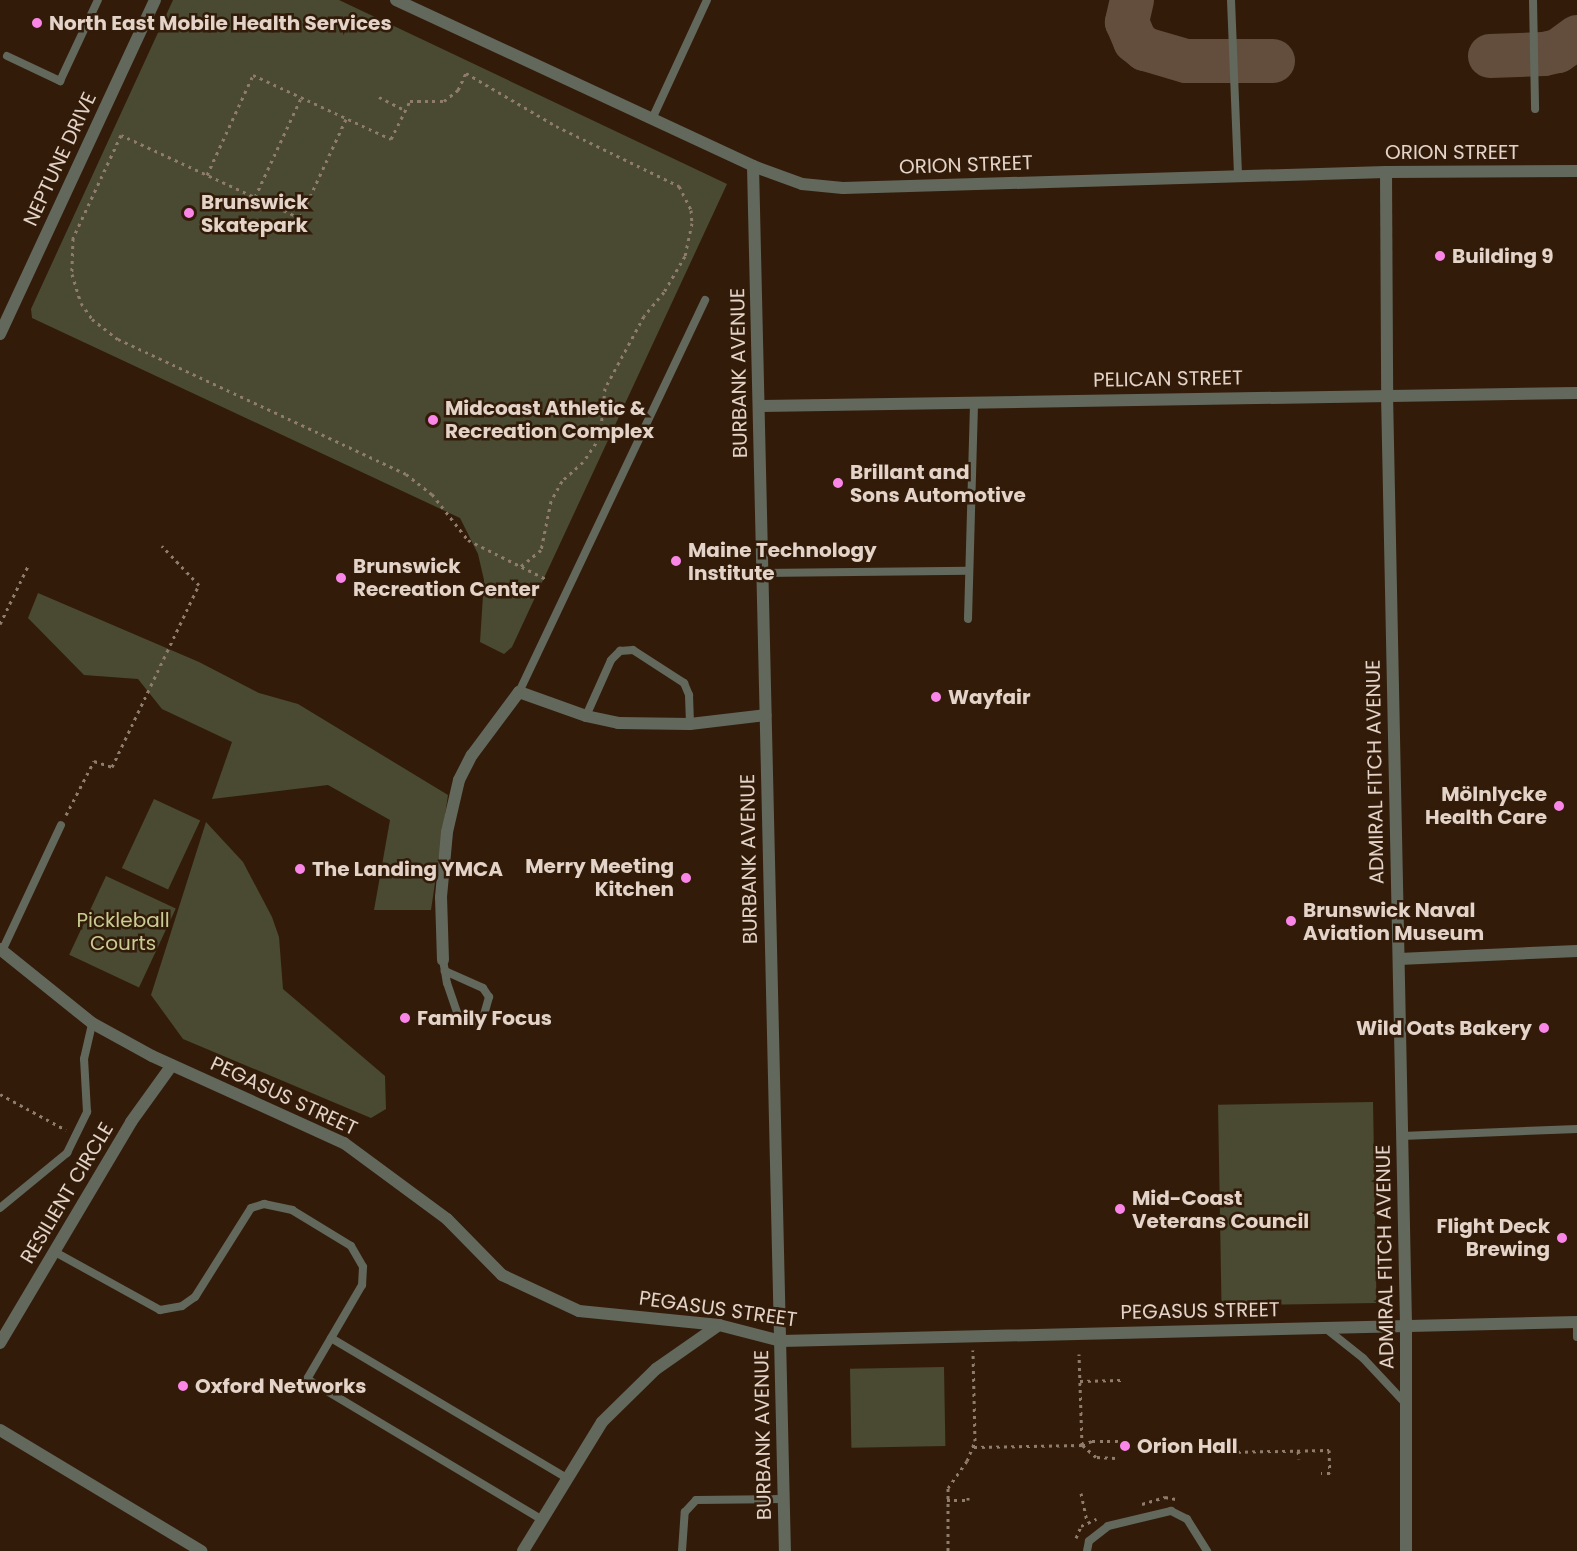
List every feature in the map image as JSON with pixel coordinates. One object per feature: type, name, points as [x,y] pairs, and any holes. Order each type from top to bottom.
[{"type":"street","name":"NEPTUNE DRIVE","points":[[0,334],[155,0]]},
{"type":"street","name":"ORION STREET","points":[[396,0],[753,166],[802,184],[843,189],[1386,172],[1577,171]]},
{"type":"street","name":"BURBANK AVENUE","points":[[753,166],[785,1551]]},
{"type":"street","name":"ADMIRAL FITCH AVENUE","points":[[1386,172],[1387,394],[1406,1325],[1406,1551]]},
{"type":"street","name":"PELICAN STREET","points":[[759,406],[1387,394],[1577,393]]},
{"type":"street","points":[[444,965],[441,897],[447,832],[459,780],[472,755],[519,692],[586,716],[618,723],[690,724],[765,715]]},
{"type":"street","name":"PEGASUS STREET","points":[[1,950],[93,1023],[172,1065],[344,1143],[447,1219],[502,1275],[579,1311],[719,1325],[781,1341],[1577,1322]]},
{"type":"street","points":[[1399,959],[1577,951]]},
{"type":"street","name":"RESILIENT CIRCLE","points":[[0,1343],[131,1122],[172,1065]]},
{"type":"street","points":[[524,1551],[565,1477],[602,1422],[656,1369],[719,1325]]},
{"type":"street","points":[[0,1430],[201,1551]]},
{"type":"lane","points":[[7,56],[60,81],[98,0]]},
{"type":"lane","points":[[652,119],[707,0]]},
{"type":"lane","points":[[1231,0],[1238,176]]},
{"type":"lane","points":[[1533,0],[1534,109]]},
{"type":"lane","points":[[519,692],[705,300]]},
{"type":"lane","points":[[968,619],[974,402]]},
{"type":"lane","points":[[762,573],[969,571]]},
{"type":"lane","points":[[586,716],[611,660],[620,651],[633,650],[684,683],[689,695],[690,724]]},
{"type":"lane","points":[[1,950],[61,825]]},
{"type":"lane","points":[[444,965],[483,988],[489,997],[483,1018],[474,1023],[460,1021],[444,965]]},
{"type":"lane","points":[[0,1208],[67,1153],[87,1112],[84,1059],[93,1023]]},
{"type":"lane","points":[[1402,1136],[1577,1129]]},
{"type":"lane","points":[[55,1252],[160,1310],[182,1306],[195,1297],[252,1208],[264,1204],[280,1205],[351,1246],[363,1267],[362,1285],[306,1379],[541,1519]]},
{"type":"lane","points":[[1577,1322],[1577,1337]]},
{"type":"lane","points":[[1323,1327],[1363,1358],[1406,1404]]},
{"type":"lane","points":[[331,1338],[565,1477]]},
{"type":"lane","points":[[682,1551],[685,1512],[696,1500],[783,1500]]},
{"type":"lane","points":[[1087,1551],[1093,1537],[1108,1526],[1171,1511],[1187,1519],[1207,1551]]},
{"type":"path","points":[[207,175],[253,75],[391,139],[410,101],[435,102],[452,97],[466,73],[556,126],[679,186],[691,210],[690,240],[685,256],[664,292],[644,316],[605,388],[600,437],[583,462],[562,481],[551,501],[541,549],[520,567]]},
{"type":"path","points":[[379,97],[405,110]]},
{"type":"path","points":[[255,197],[302,98]]},
{"type":"path","points":[[346,118],[300,218],[121,135],[73,238],[72,274],[81,303],[92,320],[104,331],[156,359],[406,474],[432,494],[468,540],[546,579]]},
{"type":"path","points":[[61,825],[94,760],[112,767],[199,585],[162,546]]},
{"type":"path","points":[[0,624],[28,564]]},
{"type":"path","points":[[0,1094],[76,1135]]},
{"type":"path","points":[[948,1551],[948,1488],[973,1447],[973,1336]]},
{"type":"path","points":[[1079,1354],[1082,1445],[1096,1457],[1115,1458]]},
{"type":"path","points":[[1080,1381],[1121,1380]]},
{"type":"path","points":[[973,1447],[1082,1445],[1092,1441],[1119,1441]]},
{"type":"path","points":[[1230,1452],[1329,1450],[1330,1473],[1321,1473]]},
{"type":"path","points":[[1298,1451],[1299,1459]]},
{"type":"path","points":[[1081,1493],[1087,1522]]},
{"type":"path","points":[[947,1500],[968,1500],[968,1496]]},
{"type":"green space","name":"Midcoast Athletic & Recreation Complex","points":[[173,0],[339,0],[727,184],[512,647],[504,654],[480,642],[484,580],[478,554],[460,518],[32,318],[31,309]]},
{"type":"green space","points":[[38,593],[199,662],[259,693],[298,704],[448,795],[431,910],[374,910],[390,820],[328,785],[212,799],[232,742],[162,709],[138,679],[84,675],[28,618]]},
{"type":"green space","points":[[154,799],[200,821],[168,889],[122,868]]},
{"type":"green space","points":[[206,822],[243,862],[272,917],[279,937],[283,989],[385,1076],[386,1109],[371,1118],[183,1039],[151,995]]},
{"type":"green space","name":"Pickleball Courts","points":[[106,876],[176,909],[139,987],[69,955]]},
{"type":"green space","points":[[1373,1102],[1377,1303],[1222,1306],[1218,1105]]},
{"type":"green space","points":[[944,1367],[945,1446],[851,1448],[850,1369]]},
{"type":"taxiway","points":[[1132,0],[1127,22],[1135,41],[1145,49],[1186,61],[1273,61]]},
{"type":"taxiway","points":[[1490,56],[1544,54],[1558,51],[1577,37]]},
{"type":"place","name":"North East Mobile Health Services","points":[[37,23]]},
{"type":"place","name":"Brunswick Skatepark","points":[[189,213]]},
{"type":"place","name":"Building 9","points":[[1440,256]]},
{"type":"place","name":"Midcoast Athletic & Recreation Complex","points":[[433,420]]},
{"type":"place","name":"Brillant and Sons Automotive","points":[[838,483]]},
{"type":"place","name":"Maine Technology Institute","points":[[676,561]]},
{"type":"place","name":"Brunswick Recreation Center","points":[[341,578]]},
{"type":"place","name":"Wayfair","points":[[936,697]]},
{"type":"place","name":"Mölnlycke Health Care","points":[[1559,806]]},
{"type":"place","name":"The Landing YMCA","points":[[300,869]]},
{"type":"place","name":"Merry Meeting Kitchen","points":[[686,878]]},
{"type":"place","name":"Brunswick Naval Aviation Museum","points":[[1291,921]]},
{"type":"place","name":"Family Focus","points":[[405,1018]]},
{"type":"place","name":"Wild Oats Bakery","points":[[1544,1028]]},
{"type":"place","name":"Mid-Coast Veterans Council","points":[[1120,1209]]},
{"type":"place","name":"Flight Deck Brewing","points":[[1562,1238]]},
{"type":"place","name":"Oxford Networks","points":[[183,1386]]},
{"type":"place","name":"Orion Hall","points":[[1125,1446]]}]
